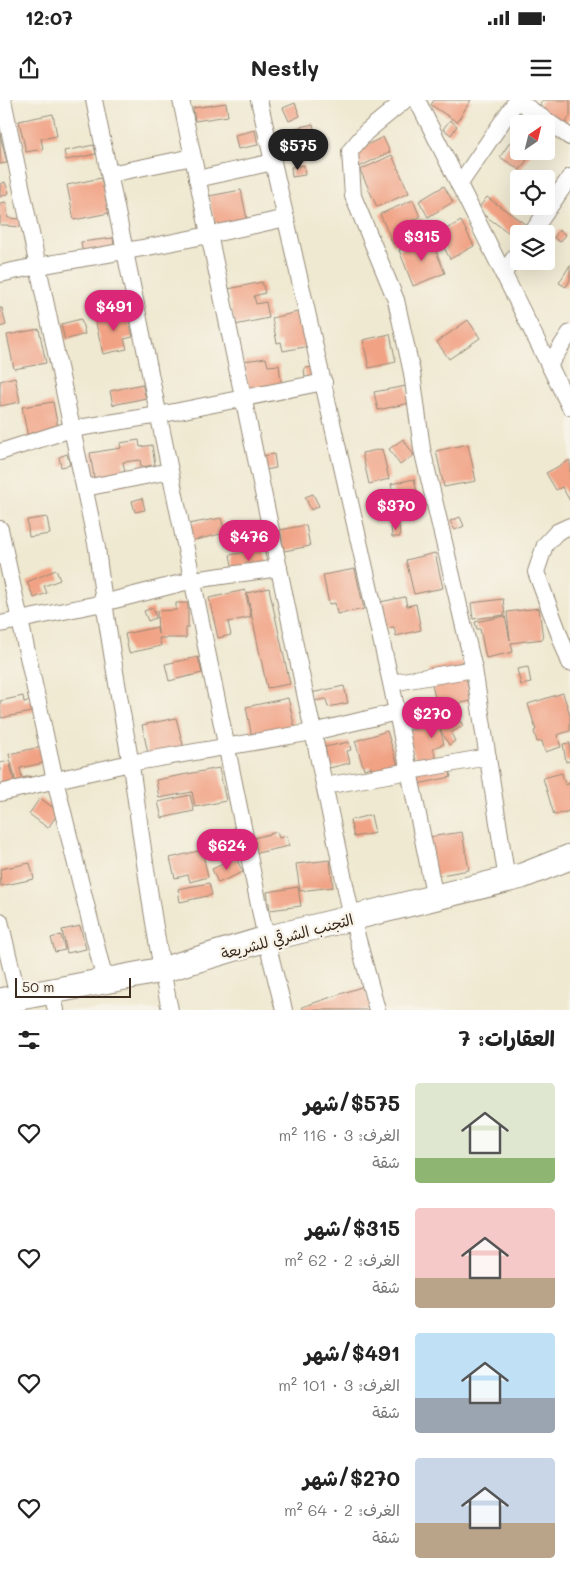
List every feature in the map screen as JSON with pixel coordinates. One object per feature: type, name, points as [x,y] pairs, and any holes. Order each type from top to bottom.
[{"type":"main road","name":"التجنب الشرقي للشريعة","points":[[9,999],[54,1001],[105,981],[162,970],[266,940],[522,876],[570,857]]},
{"type":"street","points":[[3,100],[97,548],[103,603],[170,1010]]},
{"type":"street","points":[[94,100],[266,940],[284,1010]]},
{"type":"street","points":[[181,100],[352,918],[377,1010]]},
{"type":"street","points":[[259,100],[391,683],[435,898]]},
{"type":"street","points":[[405,100],[366,132],[350,152],[353,196],[396,300],[412,373],[422,449],[474,669],[507,880]]},
{"type":"street","points":[[417,100],[570,407]]},
{"type":"street","points":[[459,185],[517,100],[570,137]]},
{"type":"street","points":[[110,174],[192,157]]},
{"type":"street","points":[[197,179],[274,162]]},
{"type":"street","points":[[537,225],[570,177]]},
{"type":"street","points":[[0,274],[38,265],[209,235],[286,218]]},
{"type":"street","points":[[503,274],[510,264]]},
{"type":"street","points":[[549,365],[568,341]]},
{"type":"street","points":[[0,452],[72,429],[159,415],[324,382]]},
{"type":"street","points":[[85,488],[170,471]]},
{"type":"street","points":[[570,526],[558,532],[545,545],[536,572],[570,663]]},
{"type":"street","points":[[0,529],[55,780],[105,981]]},
{"type":"street","points":[[0,624],[103,603],[193,580],[279,568]]},
{"type":"street","points":[[391,683],[474,669]]},
{"type":"street","points":[[0,793],[130,764],[313,732],[397,712]]},
{"type":"street","points":[[325,786],[488,758]]},
{"type":"street","points":[[0,921],[9,999]]},
{"type":"building","points":[[434,100],[471,100],[457,122],[431,105]]},
{"type":"building","points":[[543,100],[570,100],[570,116],[560,131],[555,128],[555,115],[537,115],[534,113]]},
{"type":"building","points":[[226,103],[228,116],[195,121],[193,108]]},
{"type":"building","points":[[295,103],[300,116],[289,121],[283,108]]},
{"type":"building","points":[[53,114],[57,136],[41,139],[43,149],[26,152],[19,121]]},
{"type":"building","points":[[450,120],[457,126],[451,135],[443,129]]},
{"type":"building","points":[[313,124],[320,156],[293,162],[286,130]]},
{"type":"building","points":[[255,130],[258,145],[238,149],[235,135]]},
{"type":"building","points":[[0,135],[7,163],[0,164]]},
{"type":"building","points":[[383,137],[390,152],[359,167],[351,153]]},
{"type":"building","points":[[510,142],[510,160],[527,160],[520,170],[500,157]]},
{"type":"building","points":[[94,145],[96,154],[66,160],[64,151]]},
{"type":"building","points":[[392,155],[409,193],[377,207],[360,170]]},
{"type":"building","points":[[304,165],[305,175],[292,177],[291,167]]},
{"type":"building","points":[[101,178],[109,213],[74,220],[67,185]]},
{"type":"building","points":[[5,182],[9,193],[0,197],[0,184]]},
{"type":"building","points":[[444,186],[453,202],[428,217],[419,201]]},
{"type":"building","points":[[241,190],[249,229],[218,236],[209,196]]},
{"type":"building","points":[[487,197],[526,225],[510,225],[510,234],[477,210]]},
{"type":"building","points":[[413,200],[420,217],[393,229],[422,219],[427,233],[393,244],[380,214]]},
{"type":"building","points":[[6,202],[8,218],[21,219],[20,227],[0,225],[0,203]]},
{"type":"building","points":[[461,221],[474,246],[450,259],[437,234]]},
{"type":"building","points":[[559,230],[566,235],[560,242],[555,239]]},
{"type":"building","points":[[430,237],[445,273],[413,286],[399,250]]},
{"type":"building","points":[[113,238],[116,257],[84,261],[81,242]]},
{"type":"building","points":[[570,265],[570,280],[566,287],[559,283]]},
{"type":"building","points":[[262,282],[265,293],[254,296],[256,304],[266,302],[269,318],[235,325],[228,289]]},
{"type":"building","points":[[0,308],[2,308],[6,325],[0,327]]},
{"type":"building","points":[[302,311],[310,346],[283,351],[281,342],[277,343],[272,318]]},
{"type":"building","points":[[127,312],[133,337],[124,339],[127,349],[103,354],[95,319]]},
{"type":"building","points":[[81,319],[85,334],[65,340],[61,324]]},
{"type":"building","points":[[468,320],[480,338],[449,359],[437,342]]},
{"type":"building","points":[[39,329],[46,363],[14,369],[7,335]]},
{"type":"building","points":[[390,334],[396,362],[369,368],[363,340]]},
{"type":"building","points":[[266,358],[268,366],[279,365],[282,387],[249,392],[244,361]]},
{"type":"building","points":[[316,367],[317,386],[306,387],[304,368]]},
{"type":"building","points":[[15,377],[20,402],[0,406],[0,381]]},
{"type":"building","points":[[142,384],[146,398],[113,405],[110,391]]},
{"type":"building","points":[[406,386],[410,403],[378,410],[374,392]]},
{"type":"building","points":[[53,402],[60,438],[29,443],[22,407]]},
{"type":"building","points":[[403,439],[414,455],[400,465],[389,449]]},
{"type":"building","points":[[139,440],[140,447],[152,445],[155,465],[141,467],[140,460],[123,462],[127,484],[96,489],[90,453],[121,448],[120,443]]},
{"type":"building","points":[[468,444],[476,481],[444,487],[436,451]]},
{"type":"building","points":[[382,449],[389,479],[369,484],[362,453]]},
{"type":"building","points":[[67,454],[70,465],[61,467],[59,457]]},
{"type":"building","points":[[274,454],[276,468],[265,470],[262,456]]},
{"type":"building","points":[[570,460],[570,501],[562,487],[556,490],[546,473]]},
{"type":"building","points":[[414,479],[419,500],[396,505],[391,484]]},
{"type":"building","points":[[313,494],[319,506],[311,510],[305,497]]},
{"type":"building","points":[[142,498],[145,510],[135,512],[132,501]]},
{"type":"building","points":[[47,517],[50,534],[29,537],[27,520]]},
{"type":"building","points":[[460,517],[464,526],[455,530],[450,521]]},
{"type":"building","points":[[221,518],[225,533],[191,541],[188,524]]},
{"type":"building","points":[[306,525],[310,546],[284,551],[280,530]]},
{"type":"building","points":[[391,525],[399,525],[400,537],[392,537]]},
{"type":"building","points":[[264,548],[268,568],[234,575],[230,555]]},
{"type":"building","points":[[435,553],[443,588],[414,594],[406,560]]},
{"type":"building","points":[[355,569],[364,609],[337,614],[335,603],[329,604],[323,575]]},
{"type":"building","points":[[56,570],[60,580],[44,586],[47,593],[34,598],[27,582]]},
{"type":"building","points":[[269,588],[290,684],[267,688],[247,593]]},
{"type":"building","points":[[245,590],[251,617],[228,622],[231,635],[218,638],[209,598]]},
{"type":"building","points":[[405,597],[407,606],[416,604],[421,630],[396,636],[394,627],[385,628],[380,602]]},
{"type":"building","points":[[503,599],[505,615],[473,619],[471,603]]},
{"type":"building","points":[[176,603],[188,603],[186,638],[159,638],[161,646],[129,653],[125,634],[157,627],[158,634],[157,611],[176,610]]},
{"type":"building","points":[[153,608],[156,618],[148,621],[144,611]]},
{"type":"building","points":[[539,608],[543,639],[511,643],[513,652],[486,658],[480,629],[477,629],[475,622],[505,616],[510,640],[507,612]]},
{"type":"building","points":[[198,657],[202,673],[169,681],[165,664]]},
{"type":"building","points":[[463,662],[471,701],[437,708],[429,669]]},
{"type":"building","points":[[528,667],[531,683],[521,685],[517,669]]},
{"type":"building","points":[[344,686],[348,703],[328,707],[326,699],[313,701],[311,693]]},
{"type":"building","points":[[563,693],[570,715],[570,731],[557,735],[561,747],[545,752],[542,741],[537,742],[534,731],[536,730],[528,704]]},
{"type":"building","points":[[23,696],[24,702],[34,700],[36,711],[1,718],[0,701]]},
{"type":"building","points":[[288,698],[295,728],[252,737],[246,707]]},
{"type":"building","points":[[458,716],[463,726],[451,733],[455,741],[449,745],[440,729],[444,744],[433,748],[436,759],[417,764],[407,731],[438,722],[439,726]]},
{"type":"building","points":[[176,718],[186,756],[150,763],[142,725]]},
{"type":"building","points":[[387,731],[399,769],[374,776],[371,767],[364,769],[355,741]]},
{"type":"building","points":[[349,742],[351,750],[347,751],[350,763],[329,768],[325,747]]},
{"type":"building","points":[[570,743],[570,761],[566,762],[563,744]]},
{"type":"building","points":[[40,747],[44,763],[20,768],[22,778],[30,776],[33,789],[18,792],[9,754]]},
{"type":"building","points":[[9,761],[17,792],[5,795],[2,783],[0,784],[0,763]]},
{"type":"building","points":[[448,761],[451,777],[418,784],[414,768]]},
{"type":"building","points":[[219,768],[226,801],[195,807],[192,792],[159,798],[156,780]]},
{"type":"building","points":[[562,773],[565,785],[570,783],[570,811],[554,815],[543,778]]},
{"type":"building","points":[[190,795],[194,811],[162,818],[158,802]]},
{"type":"building","points":[[40,798],[59,812],[48,828],[29,814]]},
{"type":"building","points":[[371,815],[375,833],[354,837],[350,820]]},
{"type":"building","points":[[277,832],[279,838],[287,836],[289,846],[257,853],[254,838]]},
{"type":"building","points":[[462,832],[469,870],[435,876],[429,837]]},
{"type":"building","points":[[226,845],[227,852],[205,856],[204,849]]},
{"type":"building","points":[[202,850],[208,877],[190,882],[188,875],[175,878],[170,858]]},
{"type":"building","points":[[236,858],[243,872],[218,883],[212,869]]},
{"type":"building","points":[[330,860],[333,887],[300,891],[296,864]]},
{"type":"building","points":[[30,863],[34,879],[1,886],[0,869]]},
{"type":"building","points":[[209,883],[212,895],[180,902],[178,889]]},
{"type":"building","points":[[298,887],[301,906],[270,910],[267,892]]},
{"type":"building","points":[[80,926],[86,949],[67,953],[62,930]]},
{"type":"building","points":[[61,935],[65,950],[55,952],[51,938]]},
{"type":"building","points":[[364,986],[372,1010],[304,1010],[302,1007]]}]
